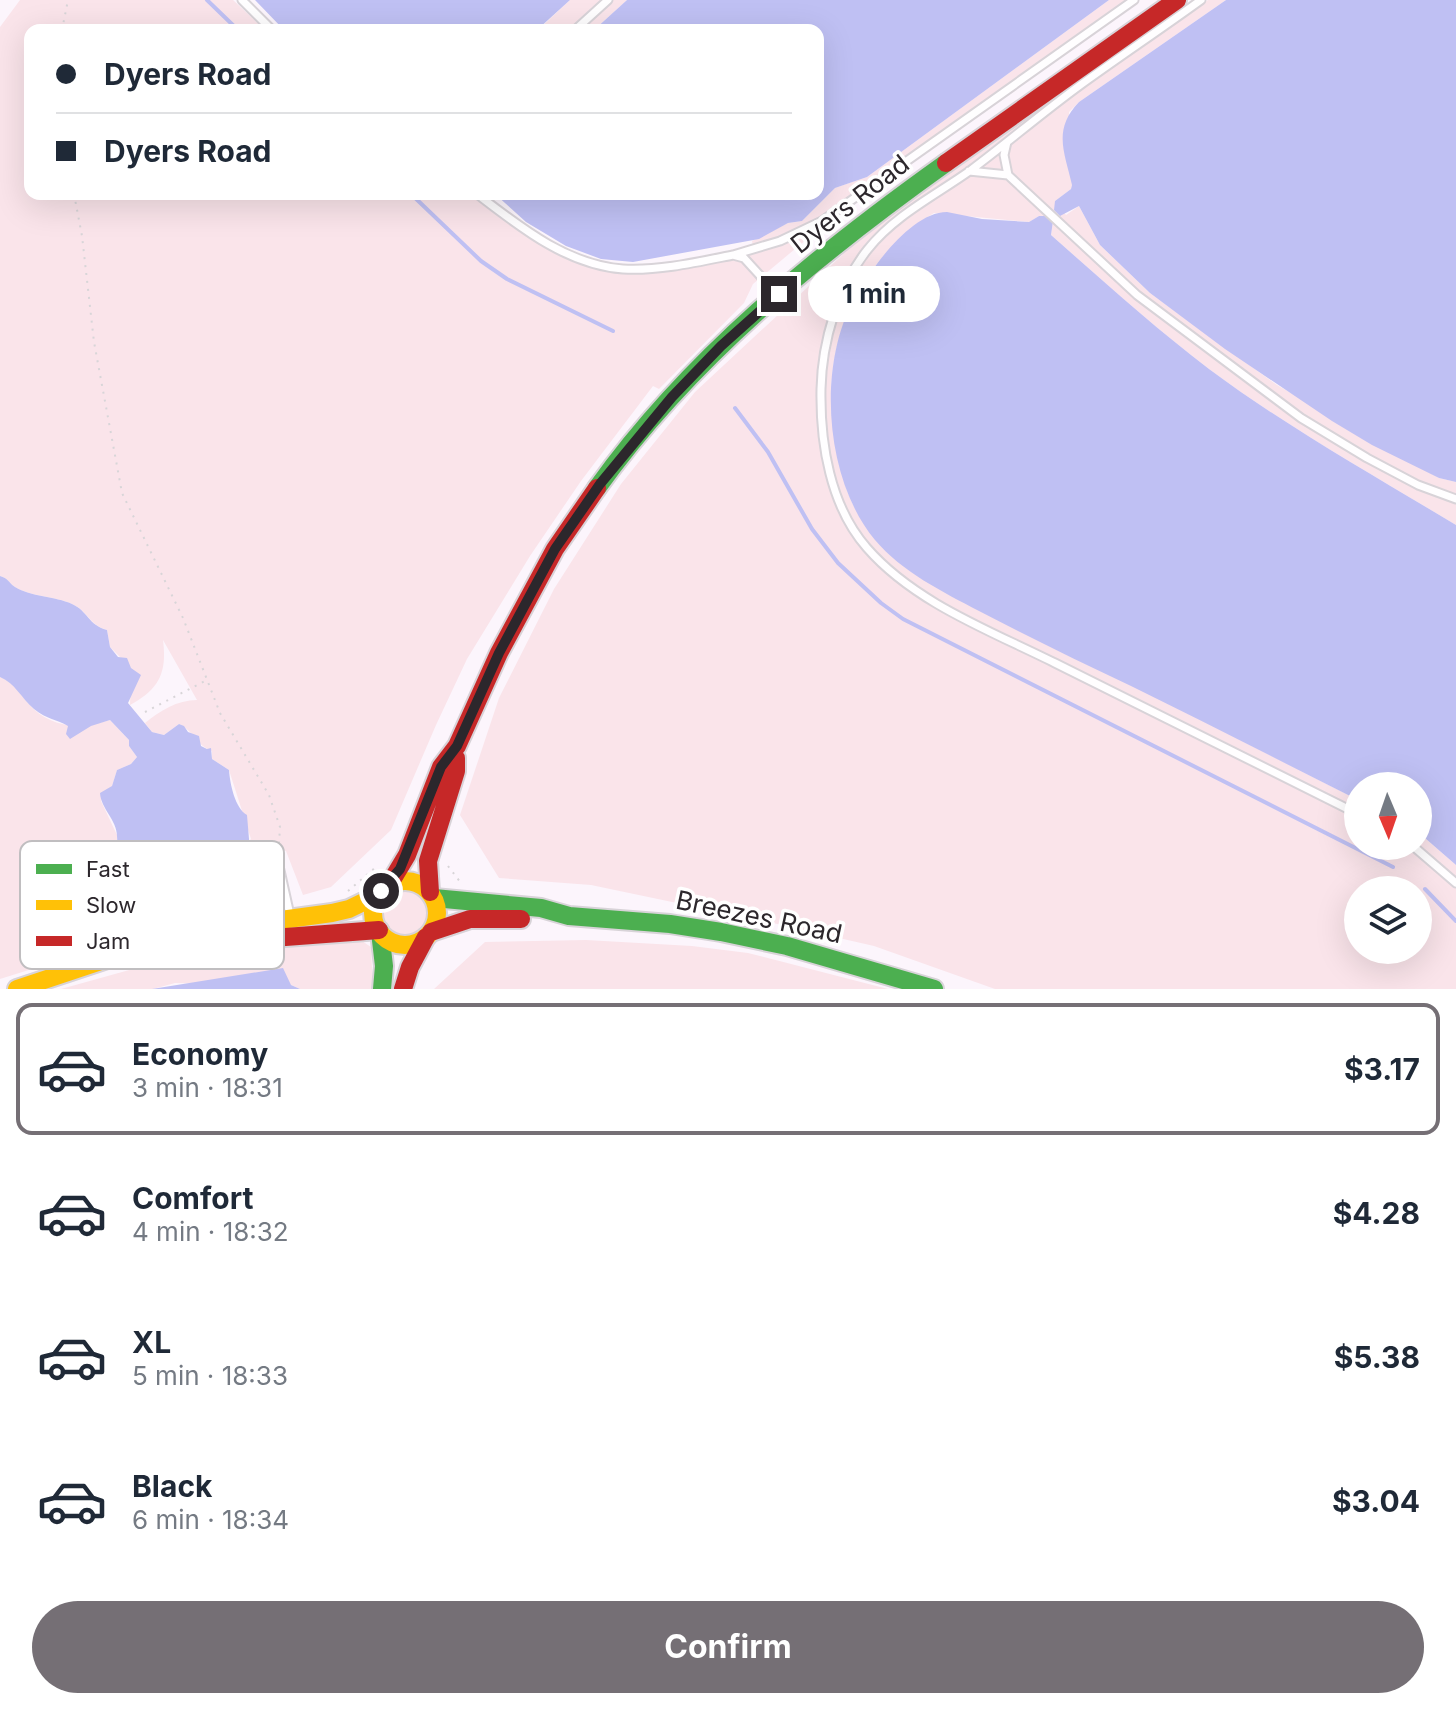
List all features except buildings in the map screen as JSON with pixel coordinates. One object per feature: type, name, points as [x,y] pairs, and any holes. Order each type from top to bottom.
[{"type":"main road","name":"Dyers Road","points":[[384,890],[407,855],[441,767],[457,746],[499,653],[555,549],[629,448],[697,370],[798,276],[873,215],[1177,0]]},
{"type":"main road","name":"Dyers Road","points":[[432,895],[428,861],[456,771],[457,746]]},
{"type":"main road","points":[[284,919],[345,910],[384,890],[411,881],[432,895],[437,915],[410,967],[403,989]]},
{"type":"main road","points":[[382,989],[384,966],[373,909],[384,890]]},
{"type":"main road","name":"Breezes Road","points":[[432,895],[541,908],[569,916],[670,924],[721,932],[787,946],[934,989]]},
{"type":"main road","name":"Breezes Road","points":[[428,934],[470,919],[541,920],[569,916]]},
{"type":"main road","points":[[284,937],[379,931],[390,941],[402,945],[415,943],[428,934]]},
{"type":"main road","points":[[17,989],[75,969]]},
{"type":"lane","points":[[242,0],[266,24]]},
{"type":"lane","points":[[582,24],[608,0]]},
{"type":"lane","points":[[485,200],[561,251],[606,266],[652,268],[733,255],[780,241],[822,221],[1134,0]]},
{"type":"lane","points":[[1201,0],[1080,85],[969,171],[917,205],[868,249],[850,280],[831,324],[822,371],[822,427],[832,481],[850,522],[865,546],[893,573],[954,612],[1344,807]]},
{"type":"lane","points":[[1007,141],[1004,155],[1008,175],[1137,295],[1301,418],[1418,485],[1456,499]]},
{"type":"lane","points":[[969,171],[1008,175]]},
{"type":"lane","points":[[733,255],[744,258],[765,281]]},
{"type":"lane","points":[[1429,860],[1456,883]]},
{"type":"lane","points":[[284,889],[291,918]]},
{"type":"path","points":[[63,24],[68,0]]},
{"type":"path","points":[[75,200],[94,342],[122,493],[196,647],[220,713],[269,795],[280,827],[279,841]]},
{"type":"path","points":[[145,712],[206,681]]},
{"type":"path","points":[[447,861],[463,884]]},
{"type":"path","points":[[347,891],[377,867]]},
{"type":"shaded area","points":[[20,0],[233,0],[259,24],[24,24],[24,200],[488,200],[487,205],[550,249],[614,271],[758,251],[810,231],[813,234],[753,284],[744,303],[659,389],[653,386],[581,481],[530,556],[467,659],[391,830],[331,887],[303,895],[284,850],[284,841],[249,841],[251,839],[229,770],[212,759],[212,751],[179,724],[164,735],[152,732],[145,723],[169,707],[197,700],[163,640],[164,661],[155,686],[130,705],[131,668],[110,647],[107,630],[96,625],[72,604],[21,590],[0,576],[0,27]]},
{"type":"shaded area","points":[[570,0],[627,0],[601,24],[544,24]]},
{"type":"shaded area","points":[[1109,0],[1129,0],[841,204],[799,230],[753,246],[752,241],[788,223],[802,221],[835,188],[867,177]]},
{"type":"shaded area","points":[[1208,0],[1226,0],[1069,112],[1072,185],[1055,201],[1066,215],[1079,206],[1100,245],[1150,293],[1277,385],[1439,478],[1456,482],[1456,525],[1300,431],[1209,369],[1051,235],[1053,221],[1039,216],[1029,222],[934,213],[904,235],[879,261],[859,290],[835,355],[831,390],[833,426],[850,498],[875,539],[1227,733],[1344,793],[1344,860],[1432,860],[1432,844],[1456,865],[1456,989],[995,989],[874,946],[782,925],[591,885],[499,878],[460,815],[499,698],[554,589],[621,484],[695,392],[854,244],[1038,108],[1078,91]]},
{"type":"shaded area","points":[[0,677],[46,718],[66,725],[88,725],[110,720],[129,740],[129,746],[137,757],[131,764],[117,770],[112,786],[101,801],[117,841],[20,841],[20,969],[32,969],[0,979]]},
{"type":"shaded area","points":[[405,889],[421,896],[428,912],[421,928],[405,935],[389,928],[382,912],[389,896]]},
{"type":"shaded area","points":[[586,940],[692,946],[748,953],[888,989],[434,989],[485,942]]},
{"type":"shaded area","points":[[362,941],[371,947],[373,989],[175,983],[153,989],[61,989],[133,969],[284,969],[284,946],[308,943],[314,946]]},
{"type":"water","points":[[255,0],[570,0],[544,24],[278,24]]},
{"type":"water","points":[[627,0],[1109,0],[867,177],[835,188],[824,199],[824,24],[601,24]]},
{"type":"water","points":[[1226,0],[1456,0],[1456,482],[1439,478],[1372,445],[1225,349],[1150,293],[1100,245],[1079,206],[1060,216],[1054,210],[1055,201],[1072,185],[1063,132],[1079,102]]},
{"type":"water","points":[[502,200],[823,200],[802,221],[788,223],[759,239],[633,262],[601,259],[566,246],[526,222]]},
{"type":"water","points":[[947,212],[982,219],[1029,222],[1039,216],[1047,216],[1053,221],[1051,235],[1209,369],[1300,431],[1456,525],[1456,865],[1432,844],[1432,772],[1344,772],[1344,793],[951,596],[910,572],[875,540],[858,515],[836,453],[831,386],[835,353],[844,322],[873,269],[907,231],[934,214]]},
{"type":"water","points":[[0,576],[21,590],[58,599],[82,610],[96,625],[107,630],[110,647],[118,657],[127,658],[131,668],[141,675],[128,703],[152,732],[164,735],[179,724],[184,726],[188,732],[199,736],[201,746],[211,748],[212,759],[229,770],[236,801],[247,815],[249,841],[117,841],[116,830],[100,793],[112,786],[117,770],[131,764],[137,757],[129,746],[129,740],[110,720],[91,726],[70,739],[66,734],[68,726],[39,713],[0,677]]},
{"type":"water","points":[[283,969],[291,985],[300,989],[152,989]]},
{"type":"waterway","points":[[207,0],[232,24]]},
{"type":"waterway","points":[[417,200],[481,261],[507,279],[613,331]]},
{"type":"waterway","points":[[735,408],[768,452],[812,529],[838,563],[903,619],[1393,867]]},
{"type":"waterway","points":[[1432,896],[1456,921]]},
{"type":"traffic: fast","points":[[597,488],[633,440],[673,395],[758,311],[850,234],[946,163]]},
{"type":"traffic: fast","points":[[434,898],[541,908],[569,916],[670,924],[721,932],[787,946],[934,989]]},
{"type":"traffic: fast","points":[[380,932],[384,966],[382,989]]},
{"type":"traffic: slow","points":[[405,881],[417,883],[428,890],[435,901],[437,913],[435,925],[428,936],[417,943],[405,945],[393,943],[382,936],[375,925],[373,913],[375,901],[382,890],[393,883],[405,881]]},
{"type":"traffic: slow","points":[[284,920],[349,909],[378,895]]},
{"type":"traffic: slow","points":[[17,989],[77,969]]},
{"type":"traffic: jam","points":[[946,163],[1177,0]]},
{"type":"traffic: jam","points":[[389,885],[407,855],[441,767],[457,746],[499,653],[555,549],[597,488]]},
{"type":"traffic: jam","points":[[430,892],[428,861],[456,771],[456,758]]},
{"type":"traffic: jam","points":[[431,932],[470,919],[521,919]]},
{"type":"traffic: jam","points":[[284,937],[379,930]]},
{"type":"traffic: jam","points":[[403,989],[410,967],[426,937]]},
{"type":"route","points":[[381,891],[400,869],[441,767],[457,746],[499,653],[555,549],[600,484],[672,397],[721,346],[779,294]]}]
